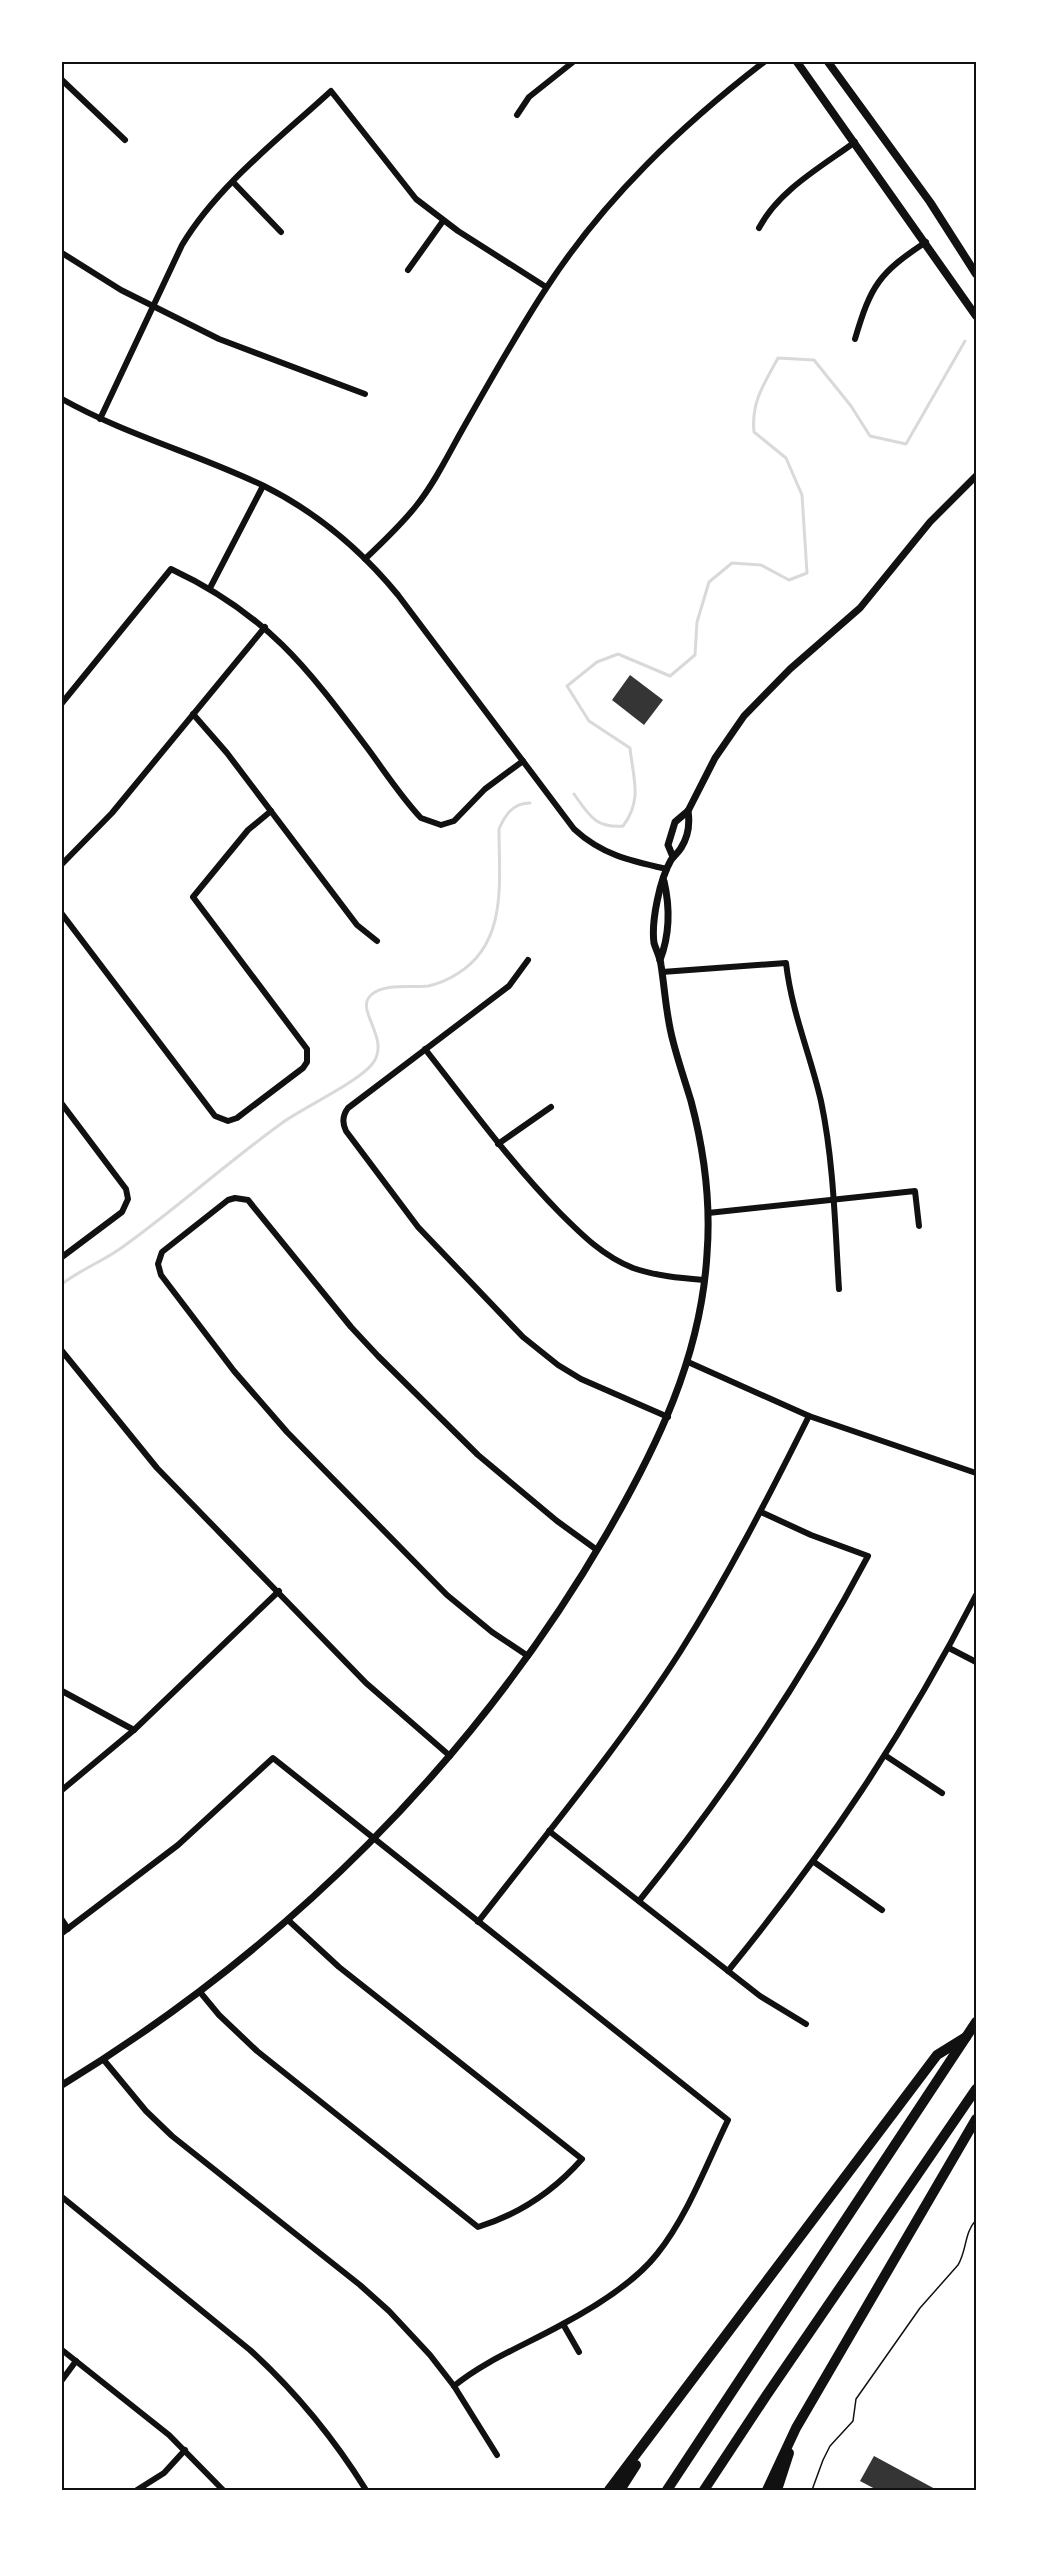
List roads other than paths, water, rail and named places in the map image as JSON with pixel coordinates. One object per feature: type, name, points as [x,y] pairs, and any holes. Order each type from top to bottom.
[{"type":"highway","points":[[667,2490],[976,2022]]},
{"type":"highway","points":[[609,2490],[938,2055],[966,2037]]},
{"type":"highway","points":[[704,2490],[976,2089]]},
{"type":"highway","points":[[767,2490],[796,2428],[976,2119]]},
{"type":"highway","points":[[620,2490],[666,2417]]},
{"type":"highway","points":[[777,2490],[796,2428]]},
{"type":"main road","points":[[797,62],[976,316]]},
{"type":"main road","points":[[828,62],[930,202],[976,274]]},
{"type":"street","points":[[517,115],[535,92],[573,62]]},
{"type":"street","points":[[365,559],[402,522],[430,487],[546,287],[585,234],[634,176],[699,114],[764,62]]},
{"type":"street","points":[[62,80],[125,140]]},
{"type":"street","points":[[100,419],[153,306],[194,226],[233,182],[331,91],[416,198],[443,221],[546,287]]},
{"type":"street","points":[[759,228],[779,201],[802,180],[855,142]]},
{"type":"street","points":[[233,182],[280,232]]},
{"type":"street","points":[[408,270],[443,221]]},
{"type":"street","points":[[855,339],[872,292],[880,279],[897,261],[926,242]]},
{"type":"street","points":[[62,253],[121,290],[219,339],[364,394]]},
{"type":"street","points":[[62,399],[100,419],[263,486],[309,512],[365,559],[398,595],[574,829],[590,843],[621,859],[667,869]]},
{"type":"street","points":[[672,857],[668,845],[675,822],[688,811],[715,758],[744,716],[790,669],[833,634],[860,608],[930,522],[976,476]]},
{"type":"street","points":[[210,588],[263,486]]},
{"type":"street","points":[[62,702],[171,569],[210,588],[265,627],[294,655],[316,680],[421,818],[441,825],[454,821],[485,789],[523,761]]},
{"type":"street","points":[[62,864],[112,813],[265,627]]},
{"type":"street","points":[[193,714],[227,753],[357,925],[377,941]]},
{"type":"street","points":[[62,914],[215,1116],[228,1121],[237,1118],[303,1068],[307,1062],[307,1049],[193,897],[248,830],[271,811]]},
{"type":"street","points":[[62,2085],[200,1992],[288,1920],[374,1840],[450,1756],[528,1656],[597,1550],[627,1498],[668,1417],[688,1362],[700,1315],[705,1280],[708,1213],[704,1161],[698,1129],[673,1043],[660,960],[654,942],[659,893],[672,857],[681,848],[686,837],[690,825],[688,811]]},
{"type":"street","points":[[660,960],[667,941],[668,895],[664,879]]},
{"type":"street","points":[[528,960],[509,986],[348,1108],[343,1120],[346,1131],[418,1227],[522,1337],[543,1355],[581,1379],[668,1417]]},
{"type":"street","points":[[662,972],[786,963],[794,1012],[821,1101],[827,1134],[839,1289]]},
{"type":"street","points":[[425,1049],[498,1144],[542,1195],[585,1238],[604,1253],[647,1272],[705,1280]]},
{"type":"street","points":[[62,1104],[126,1189],[128,1199],[122,1212],[62,1257]]},
{"type":"street","points":[[498,1144],[551,1107]]},
{"type":"street","points":[[708,1213],[915,1191],[919,1226]]},
{"type":"street","points":[[528,1656],[492,1632],[447,1594],[258,1400],[161,1275],[158,1264],[162,1252],[228,1200],[235,1198],[248,1200],[351,1327],[378,1356],[478,1455],[557,1521],[597,1550]]},
{"type":"street","points":[[62,1351],[157,1468],[366,1683],[450,1756]]},
{"type":"street","points":[[688,1362],[809,1416],[976,1473]]},
{"type":"street","points":[[478,1922],[611,1751],[679,1653],[711,1603],[761,1512],[809,1416]]},
{"type":"street","points":[[639,1901],[706,1816],[762,1736],[814,1653],[868,1556],[803,1532],[761,1512]]},
{"type":"street","points":[[62,1790],[134,1730],[279,1591]]},
{"type":"street","points":[[728,1971],[814,1862],[886,1756],[949,1648],[976,1595]]},
{"type":"street","points":[[949,1648],[976,1662]]},
{"type":"street","points":[[62,1691],[134,1730]]},
{"type":"street","points":[[886,1756],[942,1793]]},
{"type":"street","points":[[62,1920],[64,1931],[178,1845],[273,1758],[728,2120],[682,2216],[656,2255],[629,2281],[563,2324],[480,2367],[454,2386]]},
{"type":"street","points":[[549,1831],[760,1996],[806,2024]]},
{"type":"street","points":[[814,1862],[882,1910]]},
{"type":"street","points":[[200,1992],[225,2021],[257,2051],[478,2227],[511,2215],[538,2199],[555,2187],[582,2159],[339,1967],[288,1920]]},
{"type":"street","points":[[103,2059],[140,2104],[172,2136],[360,2284],[389,2311],[430,2355],[454,2386],[497,2455]]},
{"type":"street","points":[[62,2197],[277,2374],[325,2428],[364,2490]]},
{"type":"street","points":[[563,2324],[579,2352]]},
{"type":"street","points":[[62,2350],[185,2450],[223,2490]]},
{"type":"street","points":[[62,2380],[76,2361]]},
{"type":"street","points":[[137,2490],[164,2473],[185,2450]]},
{"type":"waterway","points":[[574,794],[594,819],[606,825],[623,826],[633,807],[635,788],[630,748],[589,721],[567,686],[597,662],[618,654],[670,676],[695,655],[697,622],[709,582],[732,563],[761,565],[789,580],[807,573],[802,495],[786,458],[754,432],[757,402],[763,385],[778,358],[814,360],[851,406],[870,436],[906,444],[965,341]]},
{"type":"waterway","points":[[62,1284],[124,1246],[282,1123],[366,1070],[373,1063],[378,1044],[367,1008],[367,1001],[371,995],[390,987],[436,984],[457,974],[473,961],[485,946],[493,928],[497,910],[500,870],[499,829],[510,811],[519,805],[530,803]]}]
